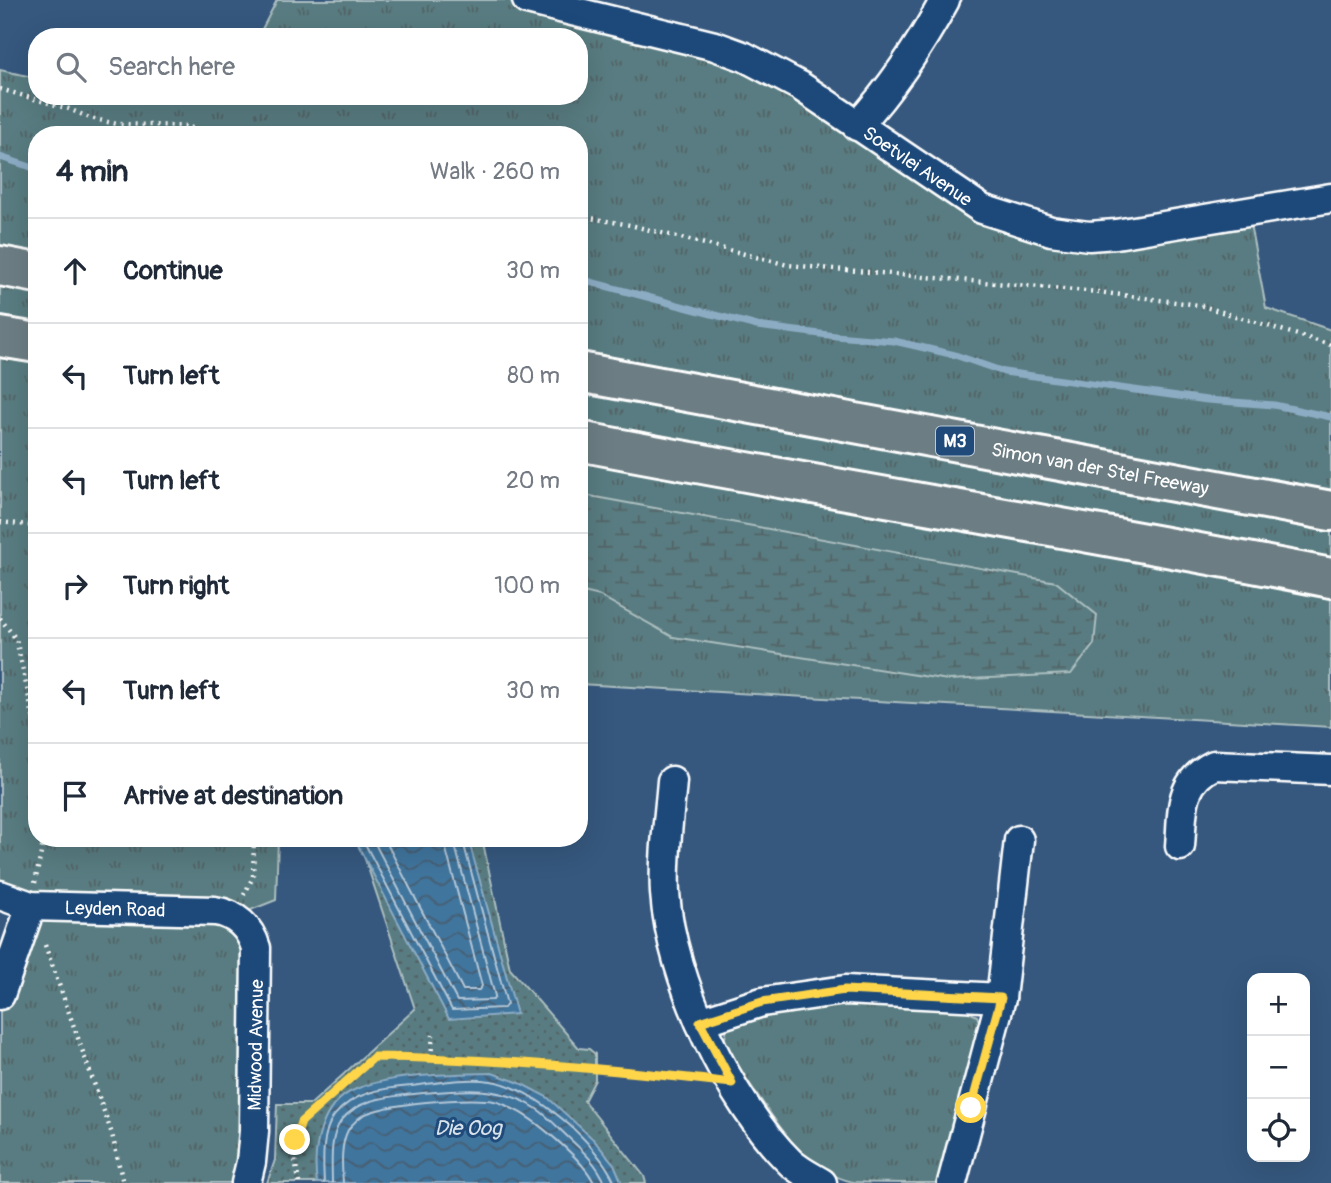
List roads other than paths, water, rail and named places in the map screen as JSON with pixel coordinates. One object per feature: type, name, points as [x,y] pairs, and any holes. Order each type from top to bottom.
[{"type":"highway","points":[[0,267],[28,272]]},
{"type":"highway","points":[[0,337],[28,342]]},
{"type":"highway","name":"Simon van der Stel Freeway","points":[[588,374],[1331,511]]},
{"type":"highway","points":[[588,443],[1331,579]]},
{"type":"street","name":"Soetvlei Avenue","points":[[527,0],[659,31],[735,53],[800,86],[982,209],[1051,231],[1090,236],[1116,234],[1331,198]]},
{"type":"street","points":[[857,127],[894,79],[945,0]]},
{"type":"street","points":[[1180,846],[1183,801],[1189,783],[1200,772],[1214,765],[1331,770]]},
{"type":"street","points":[[672,781],[665,893],[680,971],[700,1022],[732,1083],[767,1138],[793,1165],[822,1183]]},
{"type":"street","points":[[952,1183],[1001,998],[1019,840]]},
{"type":"street","name":"Leyden Road","points":[[0,895],[31,906],[215,911],[237,906]]},
{"type":"street","points":[[0,995],[31,906]]},
{"type":"street","name":"Midwood Avenue","points":[[237,906],[256,948],[254,1131],[246,1183]]},
{"type":"street","points":[[700,1022],[762,1002],[845,990],[1001,998]]},
{"type":"water","points":[[359,847],[471,847],[517,1014],[449,1019]]},
{"type":"water","name":"Die Oog","points":[[492,1073],[547,1097],[593,1139],[614,1164],[622,1183],[317,1183],[316,1157],[321,1130],[333,1106],[342,1097],[368,1085],[402,1078]]},
{"type":"waterway","points":[[0,157],[28,166]]},
{"type":"waterway","points":[[588,281],[757,326],[894,341],[955,355],[1004,372],[1207,400],[1274,405],[1331,417]]}]
